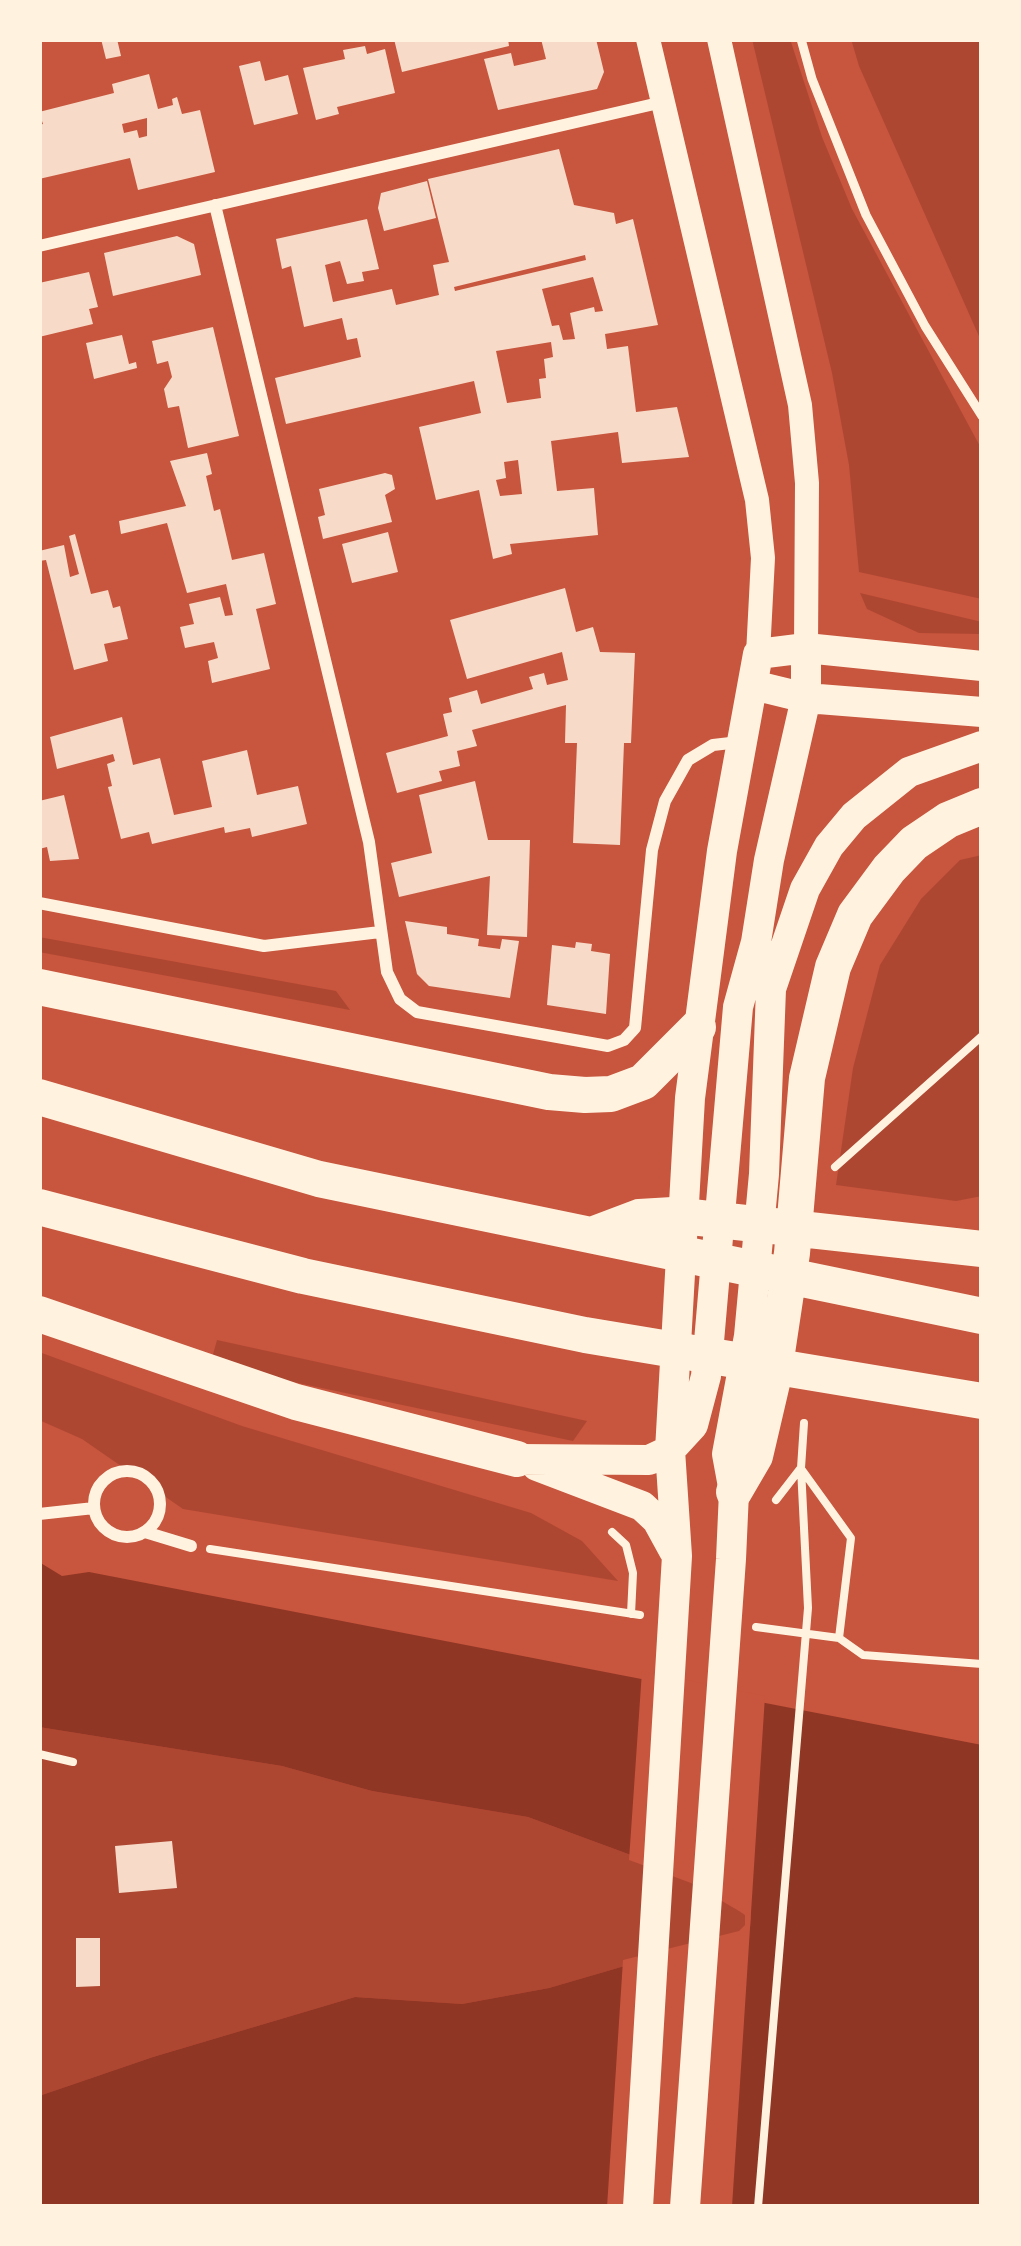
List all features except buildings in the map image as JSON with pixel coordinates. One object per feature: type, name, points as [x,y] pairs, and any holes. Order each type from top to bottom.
[{"type":"highway","points":[[734,1492],[783,1321],[816,1027],[833,967],[855,915],[889,869],[914,843],[948,820],[982,806]]},
{"type":"highway","points":[[39,987],[549,1092],[585,1095],[611,1094],[643,1082],[698,1027]]},
{"type":"highway","points":[[39,1097],[319,1179],[982,1316]]},
{"type":"highway","points":[[39,1207],[303,1276],[585,1335],[982,1401]]},
{"type":"highway","points":[[594,1234],[639,1217],[673,1215],[982,1249]]},
{"type":"highway","points":[[39,1314],[296,1402],[518,1459]]},
{"type":"main road","points":[[638,2207],[677,1556],[670,1450],[685,1162],[698,1027],[755,670],[764,558],[757,500],[648,39]]},
{"type":"main road","points":[[518,1459],[649,1460],[670,1450],[693,1426],[704,1391],[738,1007],[756,942],[769,860],[806,698],[807,484],[800,405],[718,39]]},
{"type":"main road","points":[[755,670],[806,649],[982,665]]},
{"type":"main road","points":[[755,670],[806,698],[982,712]]},
{"type":"main road","points":[[771,989],[805,889],[829,846],[854,816],[910,772],[982,746]]},
{"type":"main road","points":[[756,942],[771,989],[796,1176]]},
{"type":"main road","points":[[518,1459],[642,1506],[657,1520],[677,1556]]},
{"type":"main road","points":[[685,2207],[734,1492]]},
{"type":"street","points":[[39,246],[663,102]]},
{"type":"street","points":[[215,205],[368,842],[387,972],[400,999],[417,1012],[608,1046],[624,1040],[635,1028],[652,850],[665,801],[688,760],[713,745],[742,742]]},
{"type":"street","points":[[39,903],[264,946],[380,932]]},
{"type":"street","points":[[125,1472],[146,1478],[160,1505],[152,1525],[134,1537],[103,1528],[94,1508],[98,1488],[114,1474],[125,1472]]},
{"type":"street","points":[[39,1514],[94,1508]]},
{"type":"street","points":[[145,1532],[191,1546]]},
{"type":"lane","points":[[802,39],[812,79],[866,215],[982,416]]},
{"type":"path","points":[[796,1176],[982,1036]]},
{"type":"path","points":[[758,2207],[808,1608],[801,1468],[851,1538],[839,1639]]},
{"type":"path","points":[[631,1614],[633,1573],[626,1545],[604,1524],[642,1506]]},
{"type":"path","points":[[191,1546],[652,1616]]},
{"type":"path","points":[[740,1625],[839,1639],[863,1655],[982,1664]]},
{"type":"path","points":[[39,1754],[73,1762]]},
{"type":"shaded area","points":[[752,39],[790,39],[852,209],[982,450],[982,599],[859,572],[849,465],[832,373]]},
{"type":"shaded area","points":[[851,39],[982,39],[982,343],[859,66]]},
{"type":"shaded area","points":[[860,593],[982,622],[982,634],[919,633],[867,609]]},
{"type":"shaded area","points":[[982,855],[982,1196],[956,1201],[836,1185],[853,1068],[880,965],[921,899],[960,860]]},
{"type":"shaded area","points":[[39,937],[336,991],[350,1010],[39,952]]},
{"type":"shaded area","points":[[217,1340],[587,1421],[573,1441],[279,1379],[212,1358]]},
{"type":"shaded area","points":[[39,1352],[242,1426],[531,1513],[582,1541],[618,1581],[183,1509],[82,1439],[39,1420]]},
{"type":"shaded area","points":[[39,1562],[62,1576],[89,1572],[982,1745],[982,2207],[39,2207],[39,2096],[355,1997],[462,2004],[549,1988],[742,1937],[750,1927],[751,1913],[693,1878],[528,1817],[372,1791],[282,1766],[39,1727]]},
{"type":"shaded area","points":[[39,1727],[282,1766],[372,1791],[528,1817],[693,1878],[751,1913],[750,1927],[742,1937],[549,1988],[462,2004],[355,1997],[39,2096]]},
{"type":"pier","points":[[642,1671],[765,1696],[732,2207],[607,2207],[623,1960],[739,1931],[745,1925],[745,1915],[691,1883],[629,1860]]}]
